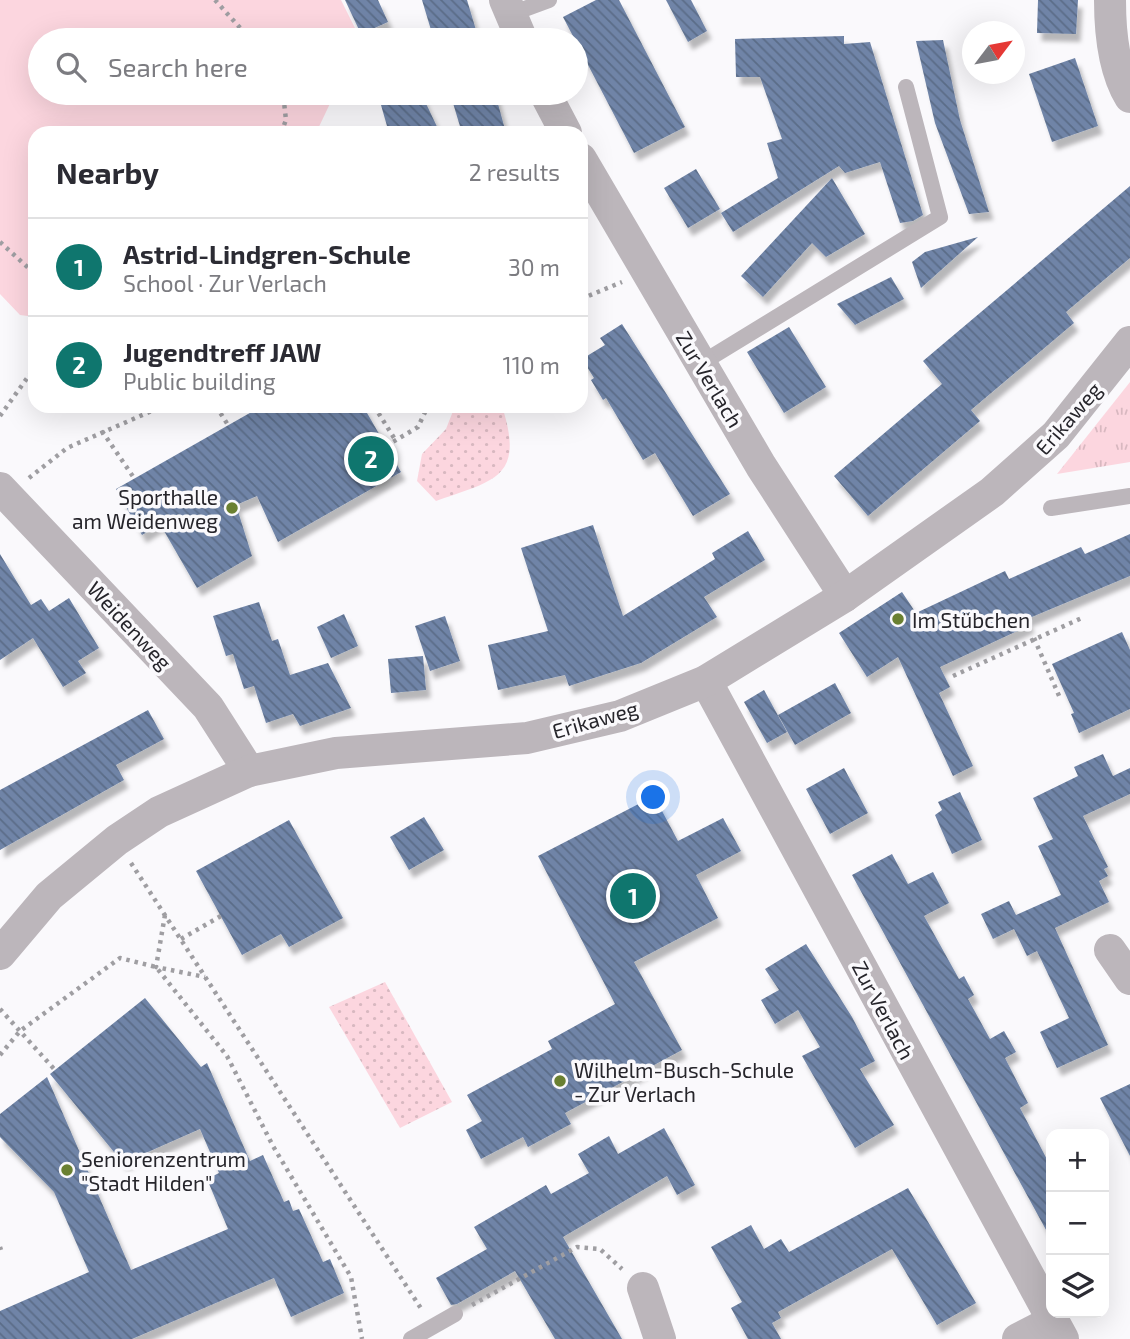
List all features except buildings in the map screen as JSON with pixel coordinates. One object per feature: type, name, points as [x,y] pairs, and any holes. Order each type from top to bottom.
[{"type":"street","points":[[1110,0],[1110,33],[1123,85],[1130,97]]},
{"type":"street","points":[[551,105],[562,126]]},
{"type":"street","name":"Zur Verlach","points":[[588,171],[761,466],[845,596]]},
{"type":"street","name":"Erikaweg","points":[[0,954],[49,896],[117,840],[159,812],[249,771],[336,753],[527,738],[620,716],[706,681],[845,596],[992,492],[1032,459],[1099,384],[1130,342]]},
{"type":"street","name":"Weidenweg","points":[[14,484],[208,707],[249,771]]},
{"type":"street","name":"Zur Verlach","points":[[706,681],[1058,1330]]},
{"type":"street","points":[[1110,950],[1130,979]]},
{"type":"street","points":[[643,1289],[660,1339]]},
{"type":"street","points":[[1018,1339],[1058,1330]]},
{"type":"lane","points":[[513,18],[549,0]]},
{"type":"lane","points":[[700,363],[940,217],[906,87]]},
{"type":"lane","points":[[1051,508],[1130,496]]},
{"type":"lane","points":[[411,1339],[455,1314]]},
{"type":"path","points":[[215,0],[240,28]]},
{"type":"path","points":[[284,105],[286,120],[284,126]]},
{"type":"path","points":[[0,242],[28,268]]},
{"type":"path","points":[[588,295],[623,282]]},
{"type":"path","points":[[0,416],[28,377]]},
{"type":"path","points":[[14,484],[67,448],[146,413]]},
{"type":"path","points":[[220,413],[228,425]]},
{"type":"path","points":[[378,413],[396,441]]},
{"type":"path","points":[[386,446],[418,427],[425,413]]},
{"type":"path","points":[[102,431],[135,478]]},
{"type":"path","points":[[953,676],[1084,617]]},
{"type":"path","points":[[1034,638],[1060,698]]},
{"type":"path","points":[[129,859],[433,1326]]},
{"type":"path","points":[[165,914],[156,967],[227,1056],[273,1146],[352,1278],[362,1339]]},
{"type":"path","points":[[181,939],[221,916]]},
{"type":"path","points":[[0,1055],[20,1031],[120,958],[206,977]]},
{"type":"path","points":[[0,1009],[55,1070]]},
{"type":"path","points":[[455,1314],[577,1247],[600,1249],[643,1289]]},
{"type":"green space","points":[[0,0],[341,0],[355,28],[28,28],[28,105],[329,105],[319,126],[28,126],[28,316],[20,315],[0,294]]},
{"type":"green space","points":[[1130,382],[1130,462],[1057,474]]},
{"type":"green space","points":[[452,413],[504,413],[510,448],[507,462],[500,473],[489,481],[436,501],[417,481],[422,454],[446,429]]},
{"type":"green space","points":[[385,982],[452,1102],[400,1128],[329,1007]]},
{"type":"place","name":"Jugendtreff JAW","points":[[371,459]]},
{"type":"place","name":"Sporthalle am Weidenweg","points":[[232,508]]},
{"type":"place","name":"Im Stübchen","points":[[898,619]]},
{"type":"place","name":"Astrid-Lindgren-Schule","points":[[633,896]]},
{"type":"place","name":"Wilhelm-Busch-Schule - Zur Verlach","points":[[560,1081]]},
{"type":"place","name":"Seniorenzentrum \"Stadt Hilden\"","points":[[67,1170]]}]
